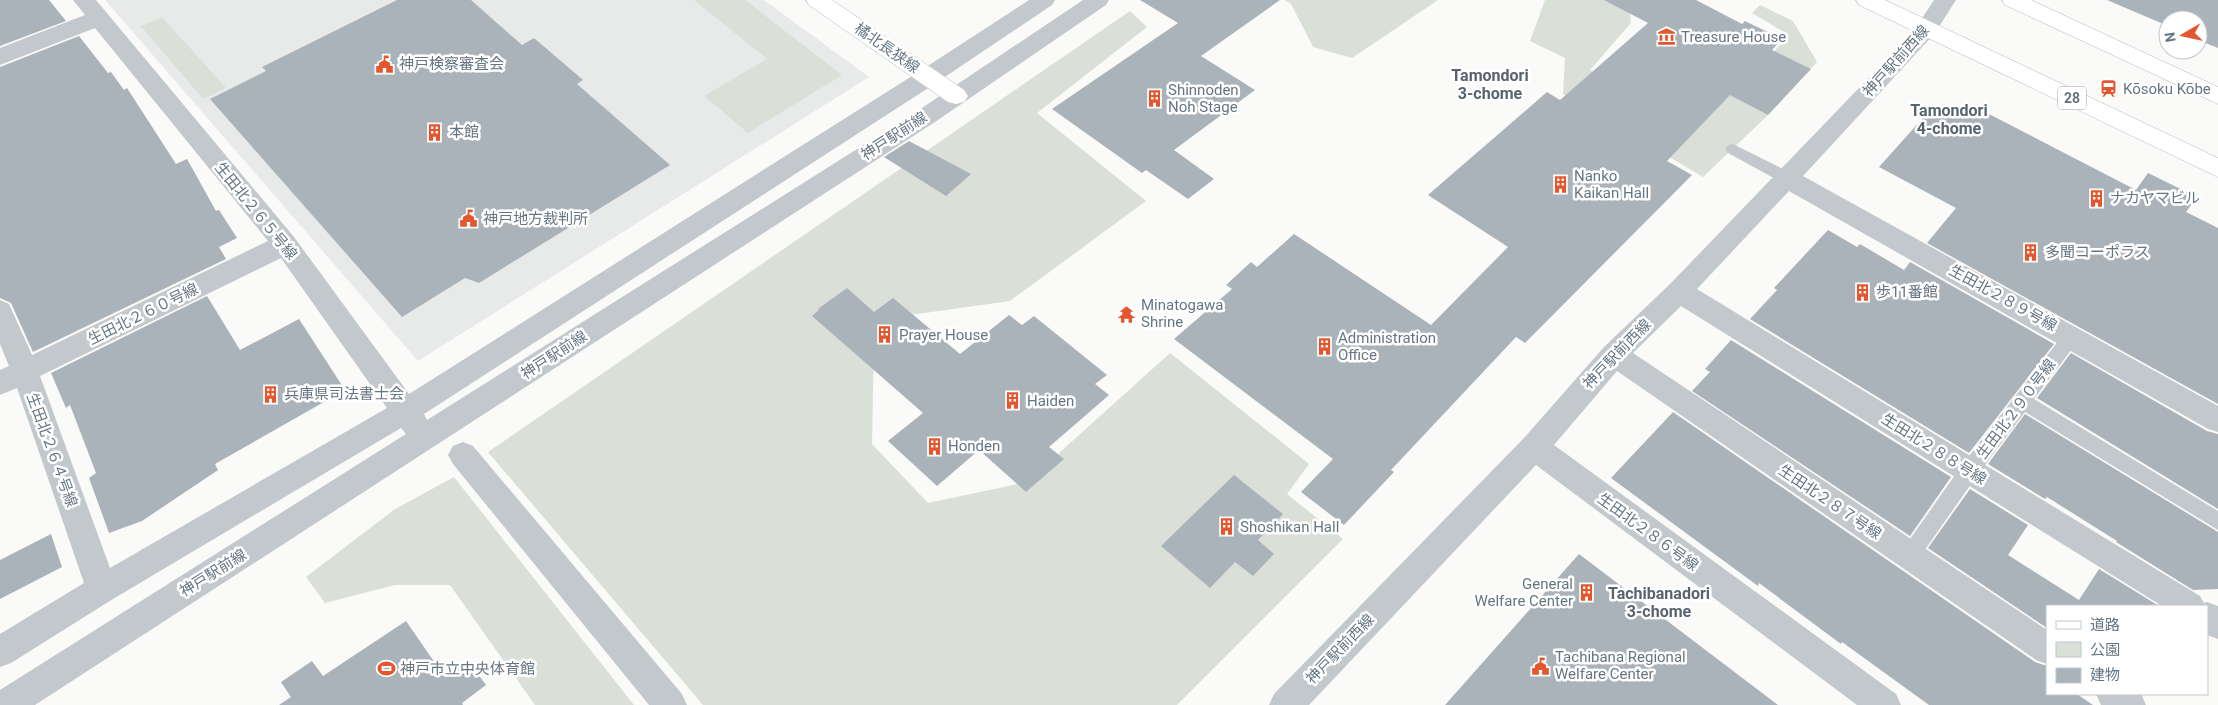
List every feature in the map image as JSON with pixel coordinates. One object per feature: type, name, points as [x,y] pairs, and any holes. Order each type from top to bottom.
[{"type":"main road","name":"橘北長狭線","points":[[817,0],[956,96]]},
{"type":"main road","name":"28","points":[[1867,0],[2218,168]]},
{"type":"main road","points":[[2014,0],[2218,96]]},
{"type":"street","name":"神戸駅前線","points":[[0,652],[102,589],[406,411],[928,77],[1044,0]]},
{"type":"street","name":"神戸駅前線","points":[[6,705],[956,96],[1098,0]]},
{"type":"street","name":"神戸駅前西線","points":[[1286,705],[1534,447],[1614,355],[1679,291],[1787,178],[1927,28],[1945,0]]},
{"type":"street","points":[[0,57],[91,9]]},
{"type":"street","name":"生田北２６５号線","points":[[91,9],[285,244],[425,438]]},
{"type":"street","name":"生田北２８９号線","points":[[1787,178],[2072,336],[2218,420]]},
{"type":"street","name":"生田北２６０号線","points":[[12,378],[285,244]]},
{"type":"street","name":"生田北２８８号線","points":[[1679,291],[2187,605]]},
{"type":"street","name":"生田北２６４号線","points":[[0,311],[12,378],[102,589]]},
{"type":"street","name":"生田北２８７号線","points":[[1614,355],[2046,648]]},
{"type":"street","name":"生田北２８６号線","points":[[1534,447],[1884,705]]},
{"type":"street","points":[[464,455],[670,705]]},
{"type":"street","points":[[2114,695],[2129,705]]},
{"type":"lane","points":[[1733,149],[1787,178]]},
{"type":"lane","name":"生田北２９０号線","points":[[1910,555],[1969,471],[2072,336]]},
{"type":"lane","points":[[2022,401],[2218,521]]},
{"type":"shaded area","name":"神戸地方裁判所","points":[[105,0],[764,0],[869,77],[418,361]]},
{"type":"green space","points":[[696,0],[745,0],[842,75],[748,133],[704,96],[767,59]]},
{"type":"green space","points":[[1285,0],[1438,0],[1352,58],[1313,47],[1291,4]]},
{"type":"green space","points":[[1545,0],[1629,0],[1631,23],[1590,70],[1649,103],[1756,71],[1789,35],[1752,13],[1760,5],[1793,21],[1817,62],[1768,115],[1703,177],[1563,94],[1565,58],[1530,41]]},
{"type":"green space","points":[[1130,11],[1147,27],[1037,113],[1146,201],[1010,301],[910,315],[874,341],[872,444],[928,503],[1027,482],[1170,353],[1309,464],[1287,494],[1343,539],[1177,705],[703,705],[488,452]]},
{"type":"green space","points":[[162,17],[226,88],[203,99],[141,26]]},
{"type":"green space","points":[[454,477],[634,705],[535,705],[450,585],[395,585],[325,603],[306,577],[395,509]]},
{"type":"building","points":[[0,0],[49,0],[66,21],[0,46]]},
{"type":"building","name":"本館","points":[[397,0],[471,0],[522,45],[534,38],[583,80],[577,84],[670,165],[479,283],[465,278],[402,317],[210,99],[266,71],[262,67]]},
{"type":"building","name":"Shinnoden Noh Stage","points":[[1140,0],[1280,0],[1201,56],[1255,90],[1174,150],[1214,179],[1188,199],[1146,170],[1142,173],[1052,109],[1178,23]]},
{"type":"building","points":[[1604,0],[1696,0],[1742,24],[1745,21],[1782,39],[1772,50],[1811,69],[1768,115],[1730,95],[1667,161],[1692,175],[1525,343],[1516,337],[1391,470],[1394,472],[1344,525],[1301,492],[1333,459],[1174,339],[1232,289],[1226,285],[1251,262],[1257,267],[1294,234],[1431,325],[1508,247],[1428,195],[1547,92],[1560,100],[1648,23]]},
{"type":"building","points":[[2107,0],[2218,0],[2218,48],[2208,44],[2208,10],[2158,10],[2158,22]]},
{"type":"building","points":[[79,36],[108,73],[111,72],[124,90],[127,88],[176,164],[187,159],[216,211],[219,210],[237,238],[219,247],[226,259],[33,352],[11,303],[0,298],[0,67]]},
{"type":"building","points":[[1930,110],[1989,114],[2136,190],[2148,173],[2197,197],[2186,212],[2218,228],[2218,404],[1927,243],[1956,208],[1879,167]]},
{"type":"building","points":[[909,141],[971,174],[946,196],[884,157]]},
{"type":"building","points":[[1828,230],[1857,247],[1860,244],[1904,270],[1910,262],[2054,344],[1969,453],[1750,319],[1777,290],[1774,288]]},
{"type":"building","name":"Haiden","points":[[847,288],[874,312],[893,298],[960,354],[1009,315],[1022,325],[1034,316],[1107,375],[1095,384],[1109,395],[1049,447],[1064,459],[1026,492],[979,450],[937,486],[888,441],[923,413],[812,316],[818,309]]},
{"type":"building","points":[[207,296],[240,350],[299,319],[345,390],[215,464],[218,470],[142,521],[109,533],[89,478],[96,473],[70,405],[66,408],[51,373]]},
{"type":"building","points":[[1731,340],[1951,477],[1910,536],[1692,391],[1710,372],[1705,369]]},
{"type":"building","points":[[2071,353],[2207,431],[2218,434],[2218,509],[2037,398]]},
{"type":"building","points":[[1673,412],[2035,662],[2046,666],[2046,695],[2078,695],[2093,705],[1929,705],[1842,642],[1841,644],[1759,583],[1758,586],[1611,478]]},
{"type":"building","points":[[2025,414],[2218,532],[2218,589],[2193,590],[2047,497],[2045,499],[1988,464]]},
{"type":"building","name":"Shoshikan Hall","points":[[1234,475],[1283,514],[1258,540],[1274,554],[1253,576],[1235,562],[1210,588],[1161,546]]},
{"type":"building","points":[[1970,489],[2028,525],[2008,555],[2079,600],[2099,569],[2157,605],[2046,605],[2046,627],[1928,548]]},
{"type":"building","points":[[51,534],[62,567],[0,599],[0,560]]},
{"type":"building","name":"General Welfare Center","points":[[1579,554],[1778,705],[1445,705]]},
{"type":"building","name":"神戸市立中央体育館","points":[[406,621],[444,676],[467,659],[486,685],[462,703],[463,705],[279,705],[291,697],[281,682],[312,661],[323,676]]},
{"type":"place","name":"Treasure House","points":[[1667,37]]},
{"type":"place","name":"神戸検察審査会","points":[[385,64]]},
{"type":"place","name":"Kōsoku Kōbe","points":[[2109,89]]},
{"type":"place","name":"Shinnoden Noh Stage","points":[[1154,99]]},
{"type":"place","name":"本館","points":[[435,132]]},
{"type":"place","name":"Nanko Kaikan Hall","points":[[1560,185]]},
{"type":"place","name":"ナカヤマビル","points":[[2096,198]]},
{"type":"place","name":"神戸地方裁判所","points":[[469,219]]},
{"type":"place","name":"多聞コーポラス","points":[[2031,252]]},
{"type":"place","name":"歩11番館","points":[[1862,292]]},
{"type":"place","name":"Minatogawa Shrine","points":[[1127,314]]},
{"type":"place","name":"Prayer House","points":[[885,335]]},
{"type":"place","name":"Administration Office","points":[[1324,347]]},
{"type":"place","name":"兵庫県司法書士会","points":[[270,394]]},
{"type":"place","name":"Haiden","points":[[1013,401]]},
{"type":"place","name":"Honden","points":[[934,446]]},
{"type":"place","name":"Shoshikan Hall","points":[[1226,527]]},
{"type":"place","name":"General Welfare Center","points":[[1587,593]]},
{"type":"place","name":"Tachibana Regional Welfare Center","points":[[1541,666]]},
{"type":"place","name":"神戸市立中央体育館","points":[[386,669]]},
{"type":"district","name":"Tamondori 3-chome","points":[[1490,84]]},
{"type":"district","name":"Tamondori 4-chome","points":[[1949,119]]},
{"type":"district","name":"Tachibanadori 3-chome","points":[[1659,602]]}]
